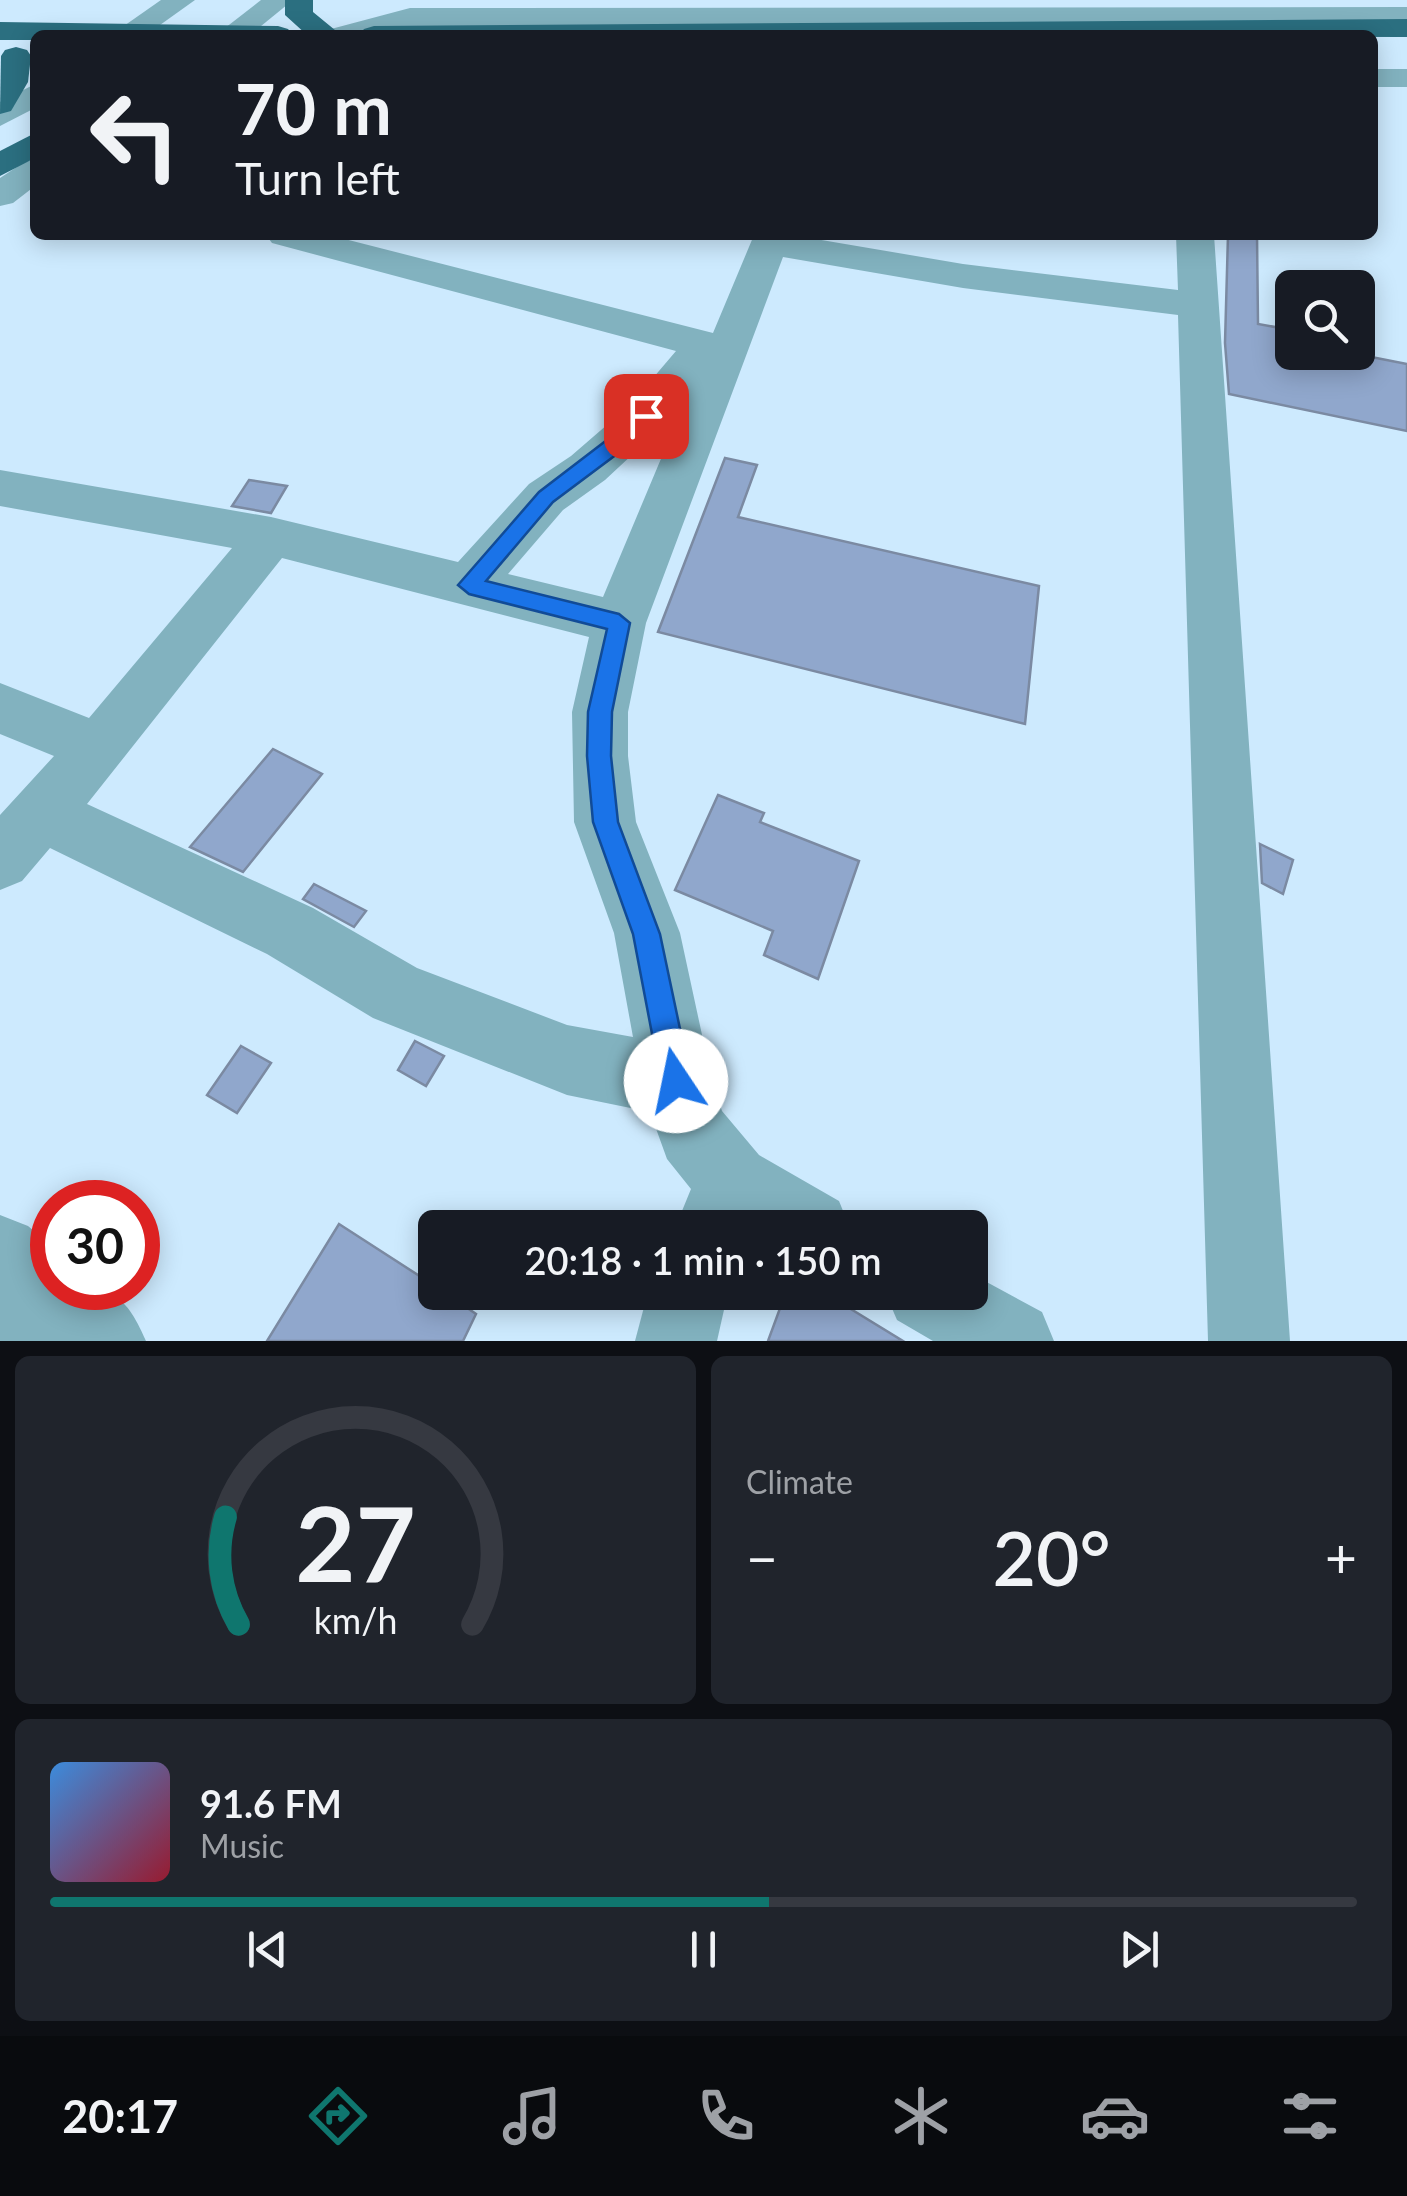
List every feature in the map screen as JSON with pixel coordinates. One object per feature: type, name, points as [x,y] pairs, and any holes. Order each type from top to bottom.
[{"type":"highway","points":[[146,30],[211,0]]},
{"type":"highway","points":[[200,30],[244,0]]},
{"type":"highway","points":[[298,0],[300,15],[320,30]]},
{"type":"highway","points":[[1075,30],[1407,28]]},
{"type":"highway","points":[[0,104],[12,82],[12,43]]},
{"type":"highway","points":[[1378,62],[1407,62]]},
{"type":"highway","points":[[0,140],[30,120]]},
{"type":"highway","points":[[0,166],[30,145]]},
{"type":"street","points":[[142,30],[181,0]]},
{"type":"street","points":[[238,30],[280,0]]},
{"type":"street","points":[[360,30],[410,17],[1110,8],[1407,16]]},
{"type":"street","points":[[1378,78],[1407,78]]},
{"type":"street","points":[[0,116],[30,97]]},
{"type":"street","points":[[0,195],[30,174]]},
{"type":"street","points":[[304,240],[714,348]]},
{"type":"street","points":[[723,1204],[676,1081],[647,934],[606,822],[599,756],[600,712],[619,623],[714,348],[772,240],[963,276],[1202,305]]},
{"type":"street","points":[[1196,240],[1249,1341]]},
{"type":"street","points":[[469,585],[546,497],[619,443],[714,348]]},
{"type":"street","points":[[0,488],[271,536],[619,623]]},
{"type":"street","points":[[271,536],[98,748],[20,836],[290,931],[397,994],[567,1060],[676,1081]]},
{"type":"street","points":[[0,708],[98,748]]},
{"type":"street","points":[[676,1341],[684,1310]]},
{"type":"street","points":[[957,1310],[1013,1341]]},
{"type":"building","points":[[1228,240],[1257,240],[1258,324],[1275,327],[1275,370],[1375,370],[1375,358],[1407,364],[1407,431],[1229,394],[1225,343]]},
{"type":"building","points":[[725,458],[757,465],[738,517],[1039,586],[1025,724],[658,632]]},
{"type":"building","points":[[249,480],[287,486],[271,513],[232,506]]},
{"type":"building","points":[[273,749],[322,774],[243,872],[190,847]]},
{"type":"building","points":[[718,795],[764,813],[760,822],[859,861],[818,979],[764,955],[773,931],[675,890]]},
{"type":"building","points":[[1260,844],[1293,860],[1283,894],[1262,883]]},
{"type":"building","points":[[314,884],[366,911],[354,927],[303,899]]},
{"type":"building","points":[[415,1041],[444,1056],[426,1086],[398,1070]]},
{"type":"building","points":[[241,1046],[271,1063],[237,1113],[207,1095]]},
{"type":"building","points":[[339,1224],[418,1275],[418,1310],[470,1310],[476,1314],[463,1341],[267,1341]]},
{"type":"building","points":[[779,1310],[852,1310],[903,1341],[768,1341]]},
{"type":"route","points":[[646,416],[619,443],[546,497],[469,585],[619,623],[600,712],[599,756],[606,822],[647,934],[676,1081]]}]
